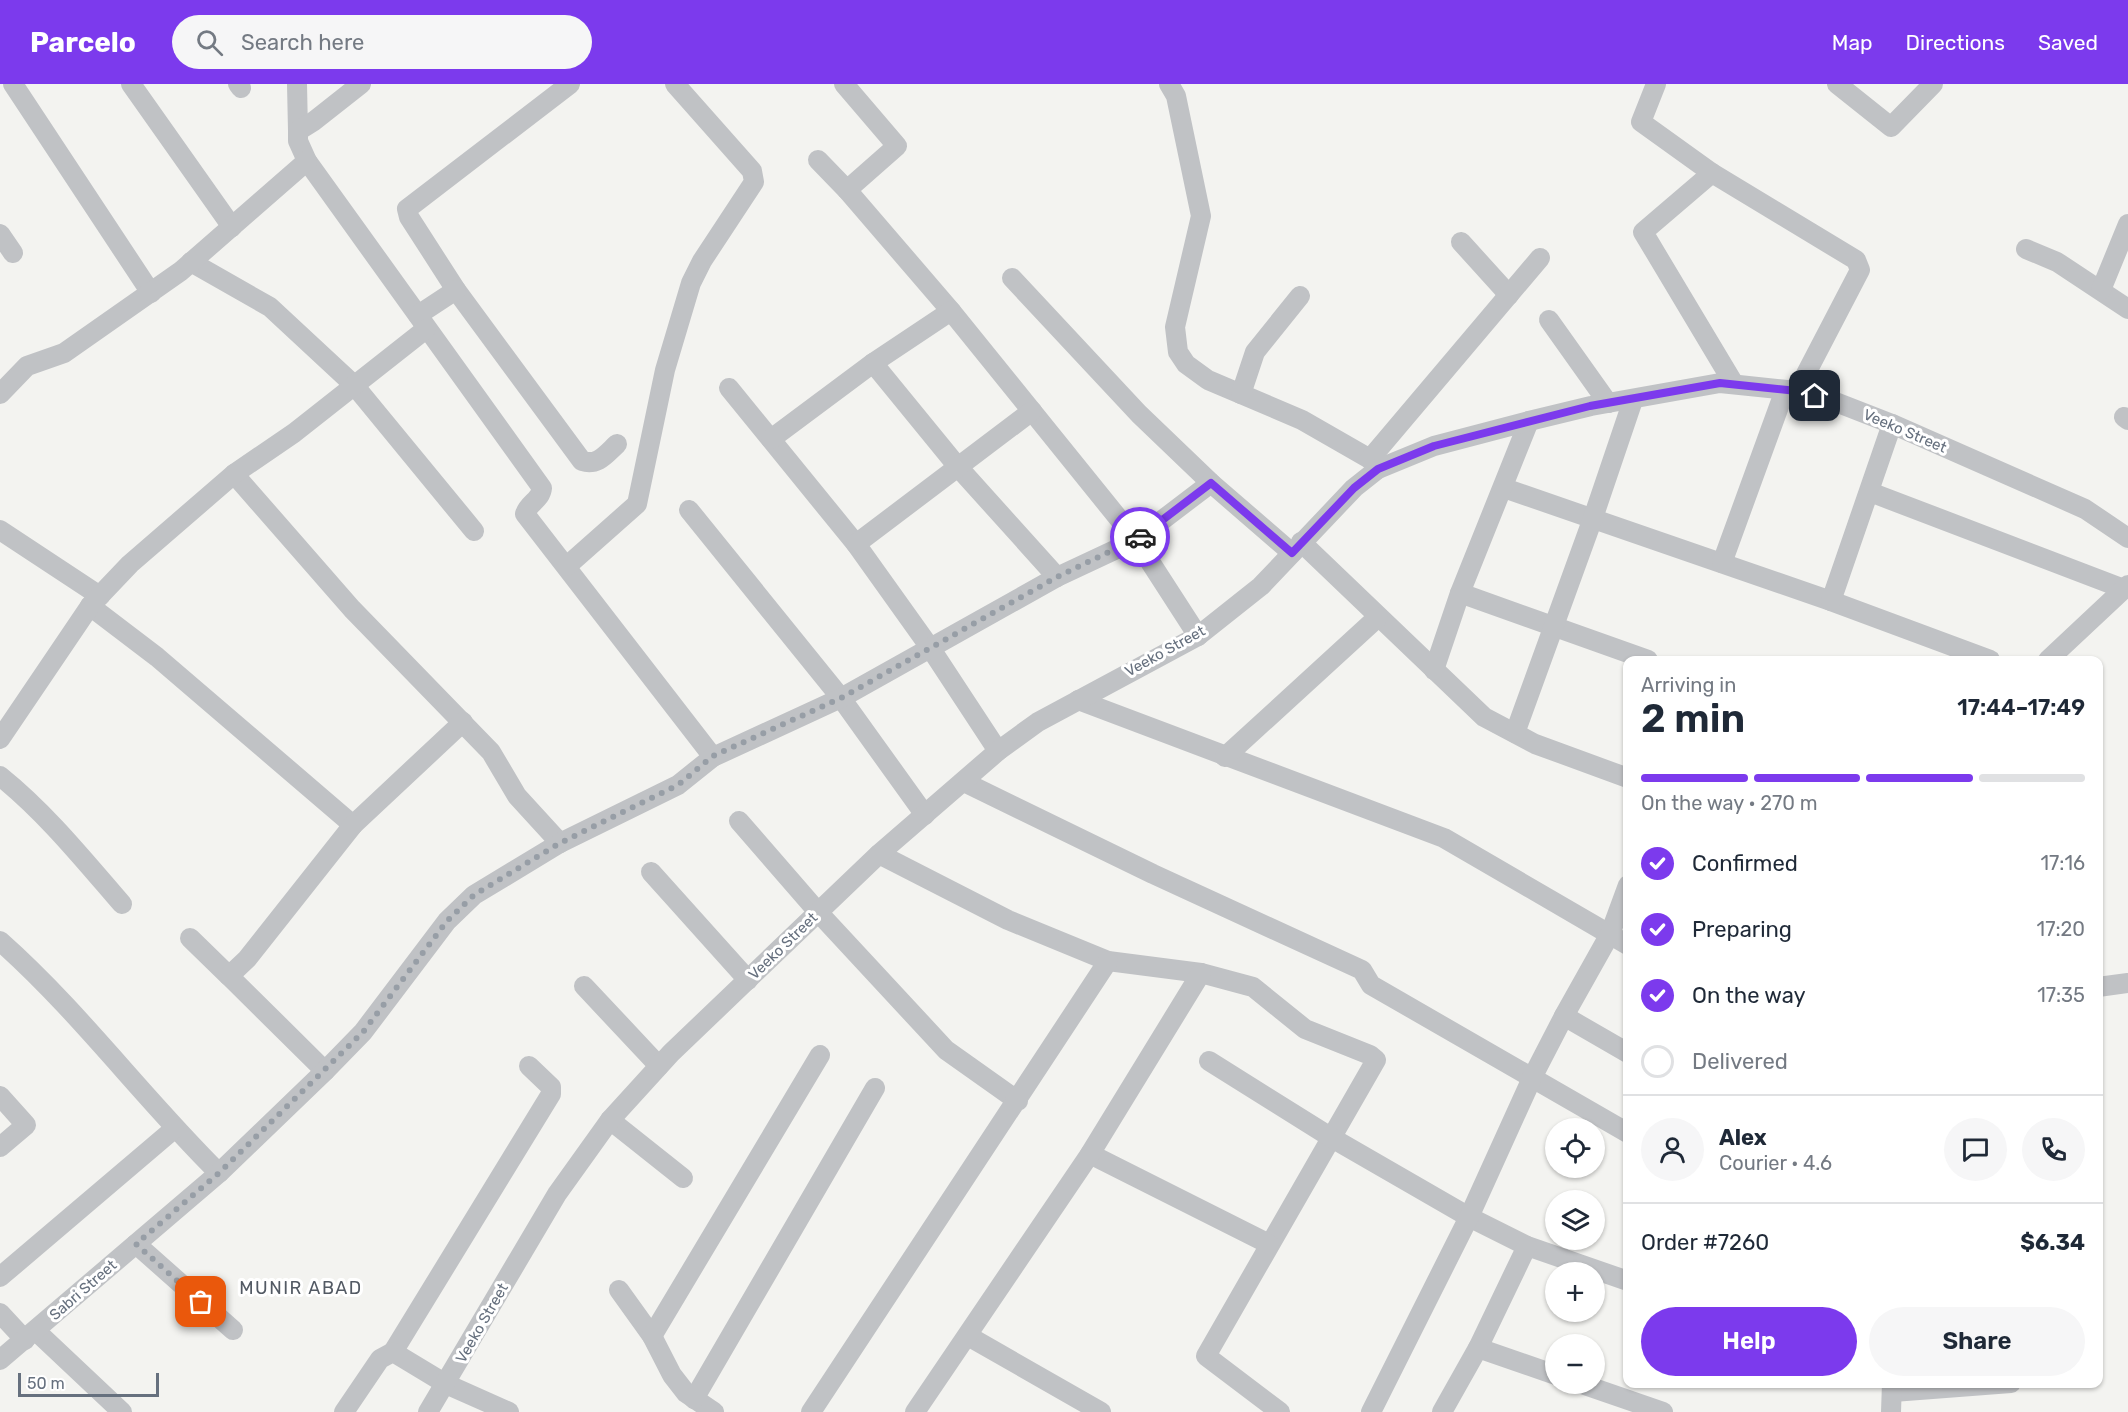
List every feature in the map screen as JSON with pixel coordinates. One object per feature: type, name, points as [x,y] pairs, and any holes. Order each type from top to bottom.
[{"type":"street","points":[[13,84],[151,293]]},
{"type":"street","points":[[131,84],[232,227]]},
{"type":"street","points":[[297,84],[298,141],[307,161],[542,488],[539,497],[526,509],[525,514],[713,756]]},
{"type":"street","points":[[298,131],[361,84]]},
{"type":"street","points":[[570,84],[407,209],[409,218],[456,290],[582,461],[591,463],[597,461],[617,444]]},
{"type":"street","points":[[567,566],[637,504],[665,370],[691,283],[702,261],[754,182],[752,171],[675,84]]},
{"type":"street","points":[[844,84],[897,146],[847,190]]},
{"type":"street","points":[[1169,84],[1176,96],[1201,216],[1174,337],[1178,352],[1186,364],[1208,380],[1302,420],[1374,464],[1540,258]]},
{"type":"street","points":[[1656,84],[1641,122],[1712,173],[1856,260],[1860,270],[1791,391],[1722,563]]},
{"type":"street","points":[[1837,84],[1891,127],[1933,84]]},
{"type":"street","points":[[819,160],[951,311],[1136,540],[1198,636]]},
{"type":"street","points":[[0,394],[27,366],[64,353],[151,293],[191,262],[307,161]]},
{"type":"street","points":[[1712,173],[1642,232],[1734,384]]},
{"type":"street","points":[[2101,290],[2128,224]]},
{"type":"street","points":[[0,234],[13,253]]},
{"type":"street","points":[[1461,243],[1509,295]]},
{"type":"street","points":[[2026,249],[2057,262],[2128,309]]},
{"type":"street","points":[[191,262],[270,307],[354,385],[474,531]]},
{"type":"street","points":[[1012,278],[1138,414],[1211,483],[1297,548],[1378,617],[1484,717],[1535,744],[1623,776]]},
{"type":"street","points":[[0,739],[95,601],[130,564],[234,474],[294,434],[354,385],[456,290]]},
{"type":"street","points":[[1242,394],[1255,352],[1300,296]]},
{"type":"street","points":[[771,439],[873,363],[951,311]]},
{"type":"street","points":[[1549,320],[1608,403]]},
{"type":"street","points":[[873,363],[958,467],[1057,577]]},
{"type":"street","name":"Veeko Street","points":[[428,1412],[557,1194],[610,1120],[659,1066],[879,854],[998,751],[1038,722],[1198,636],[1261,586],[1374,464],[1529,421],[1608,403],[1720,383],[1734,384],[1791,391],[1892,424],[2085,509],[2128,538]]},
{"type":"street","points":[[729,388],[856,544],[931,649],[998,751]]},
{"type":"street","points":[[1515,733],[1633,400]]},
{"type":"street","points":[[856,544],[1032,411]]},
{"type":"street","points":[[1434,670],[1460,593],[1529,421]]},
{"type":"street","points":[[1831,601],[1892,424]]},
{"type":"street","points":[[234,474],[352,609],[491,753],[517,796],[560,843]]},
{"type":"street","name":"Sabri Street","points":[[0,1360],[219,1173],[325,1071],[363,1032],[447,921],[474,895],[560,843],[678,785],[713,756],[841,698],[1057,577],[1136,540],[1211,483]]},
{"type":"street","points":[[1504,488],[1831,601],[1979,656]]},
{"type":"street","points":[[1870,492],[2126,587],[2052,656]]},
{"type":"street","points":[[689,510],[841,698],[925,815]]},
{"type":"street","points":[[0,530],[95,601],[353,825]]},
{"type":"street","points":[[1460,593],[1637,656]]},
{"type":"street","points":[[1225,757],[1378,617]]},
{"type":"street","points":[[1078,700],[1444,838],[1623,942]]},
{"type":"street","points":[[229,976],[353,825],[463,722]]},
{"type":"street","points":[[0,776],[26,797],[54,825],[122,904]]},
{"type":"street","points":[[964,782],[1142,869],[1362,970],[1371,985],[1533,1076],[1623,1130]]},
{"type":"street","points":[[740,821],[818,912],[946,1050],[1018,1101]]},
{"type":"street","points":[[879,854],[1008,920],[1108,961],[1201,973],[1253,987],[1305,1029],[1370,1055],[1376,1060],[1206,1356],[1280,1412]]},
{"type":"street","points":[[651,872],[748,980]]},
{"type":"street","points":[[1371,1412],[1469,1217],[1533,1076],[1610,934],[1623,899]]},
{"type":"street","points":[[190,938],[325,1071]]},
{"type":"street","points":[[0,941],[28,965],[174,1129],[219,1173]]},
{"type":"street","points":[[811,1412],[1018,1101],[1108,961]]},
{"type":"street","points":[[915,1412],[1090,1154],[1201,973]]},
{"type":"street","points":[[2103,986],[2128,983]]},
{"type":"street","points":[[584,986],[659,1066]]},
{"type":"street","points":[[1564,1016],[1623,1050]]},
{"type":"street","points":[[652,1336],[820,1055]]},
{"type":"street","points":[[1209,1060],[1332,1138],[1469,1217],[1527,1246],[1623,1279]]},
{"type":"street","points":[[344,1412],[380,1359],[393,1352],[551,1094],[550,1087],[529,1066]]},
{"type":"street","points":[[694,1399],[875,1088]]},
{"type":"street","points":[[0,1096],[26,1125],[0,1147]]},
{"type":"street","points":[[610,1120],[683,1178]]},
{"type":"street","points":[[0,1277],[174,1129]]},
{"type":"street","points":[[1090,1154],[1269,1244]]},
{"type":"street","points":[[136,1244],[233,1330]]},
{"type":"street","points":[[1442,1412],[1478,1348],[1527,1246]]},
{"type":"street","points":[[619,1290],[652,1336],[672,1375],[686,1393],[714,1412]]},
{"type":"street","points":[[0,1313],[30,1335],[122,1412]]},
{"type":"street","points":[[968,1336],[1101,1412]]},
{"type":"street","points":[[1478,1348],[1545,1371]]},
{"type":"street","points":[[393,1352],[446,1384],[509,1412]]},
{"type":"street","points":[[1892,1388],[1892,1412]]},
{"type":"street","points":[[1605,1392],[1663,1412]]},
{"type":"way so far","points":[[201,1302],[136,1244],[219,1173],[363,1032],[447,921],[474,895],[560,843],[678,785],[713,756],[841,698],[1057,577],[1140,537]]},
{"type":"district","name":"MUNIR ABAD","points":[[301,1288]]},
{"type":"route","points":[[1140,537],[1211,483],[1292,553],[1354,488],[1378,469],[1434,446],[1590,406],[1720,383],[1797,391],[1815,396]]}]
